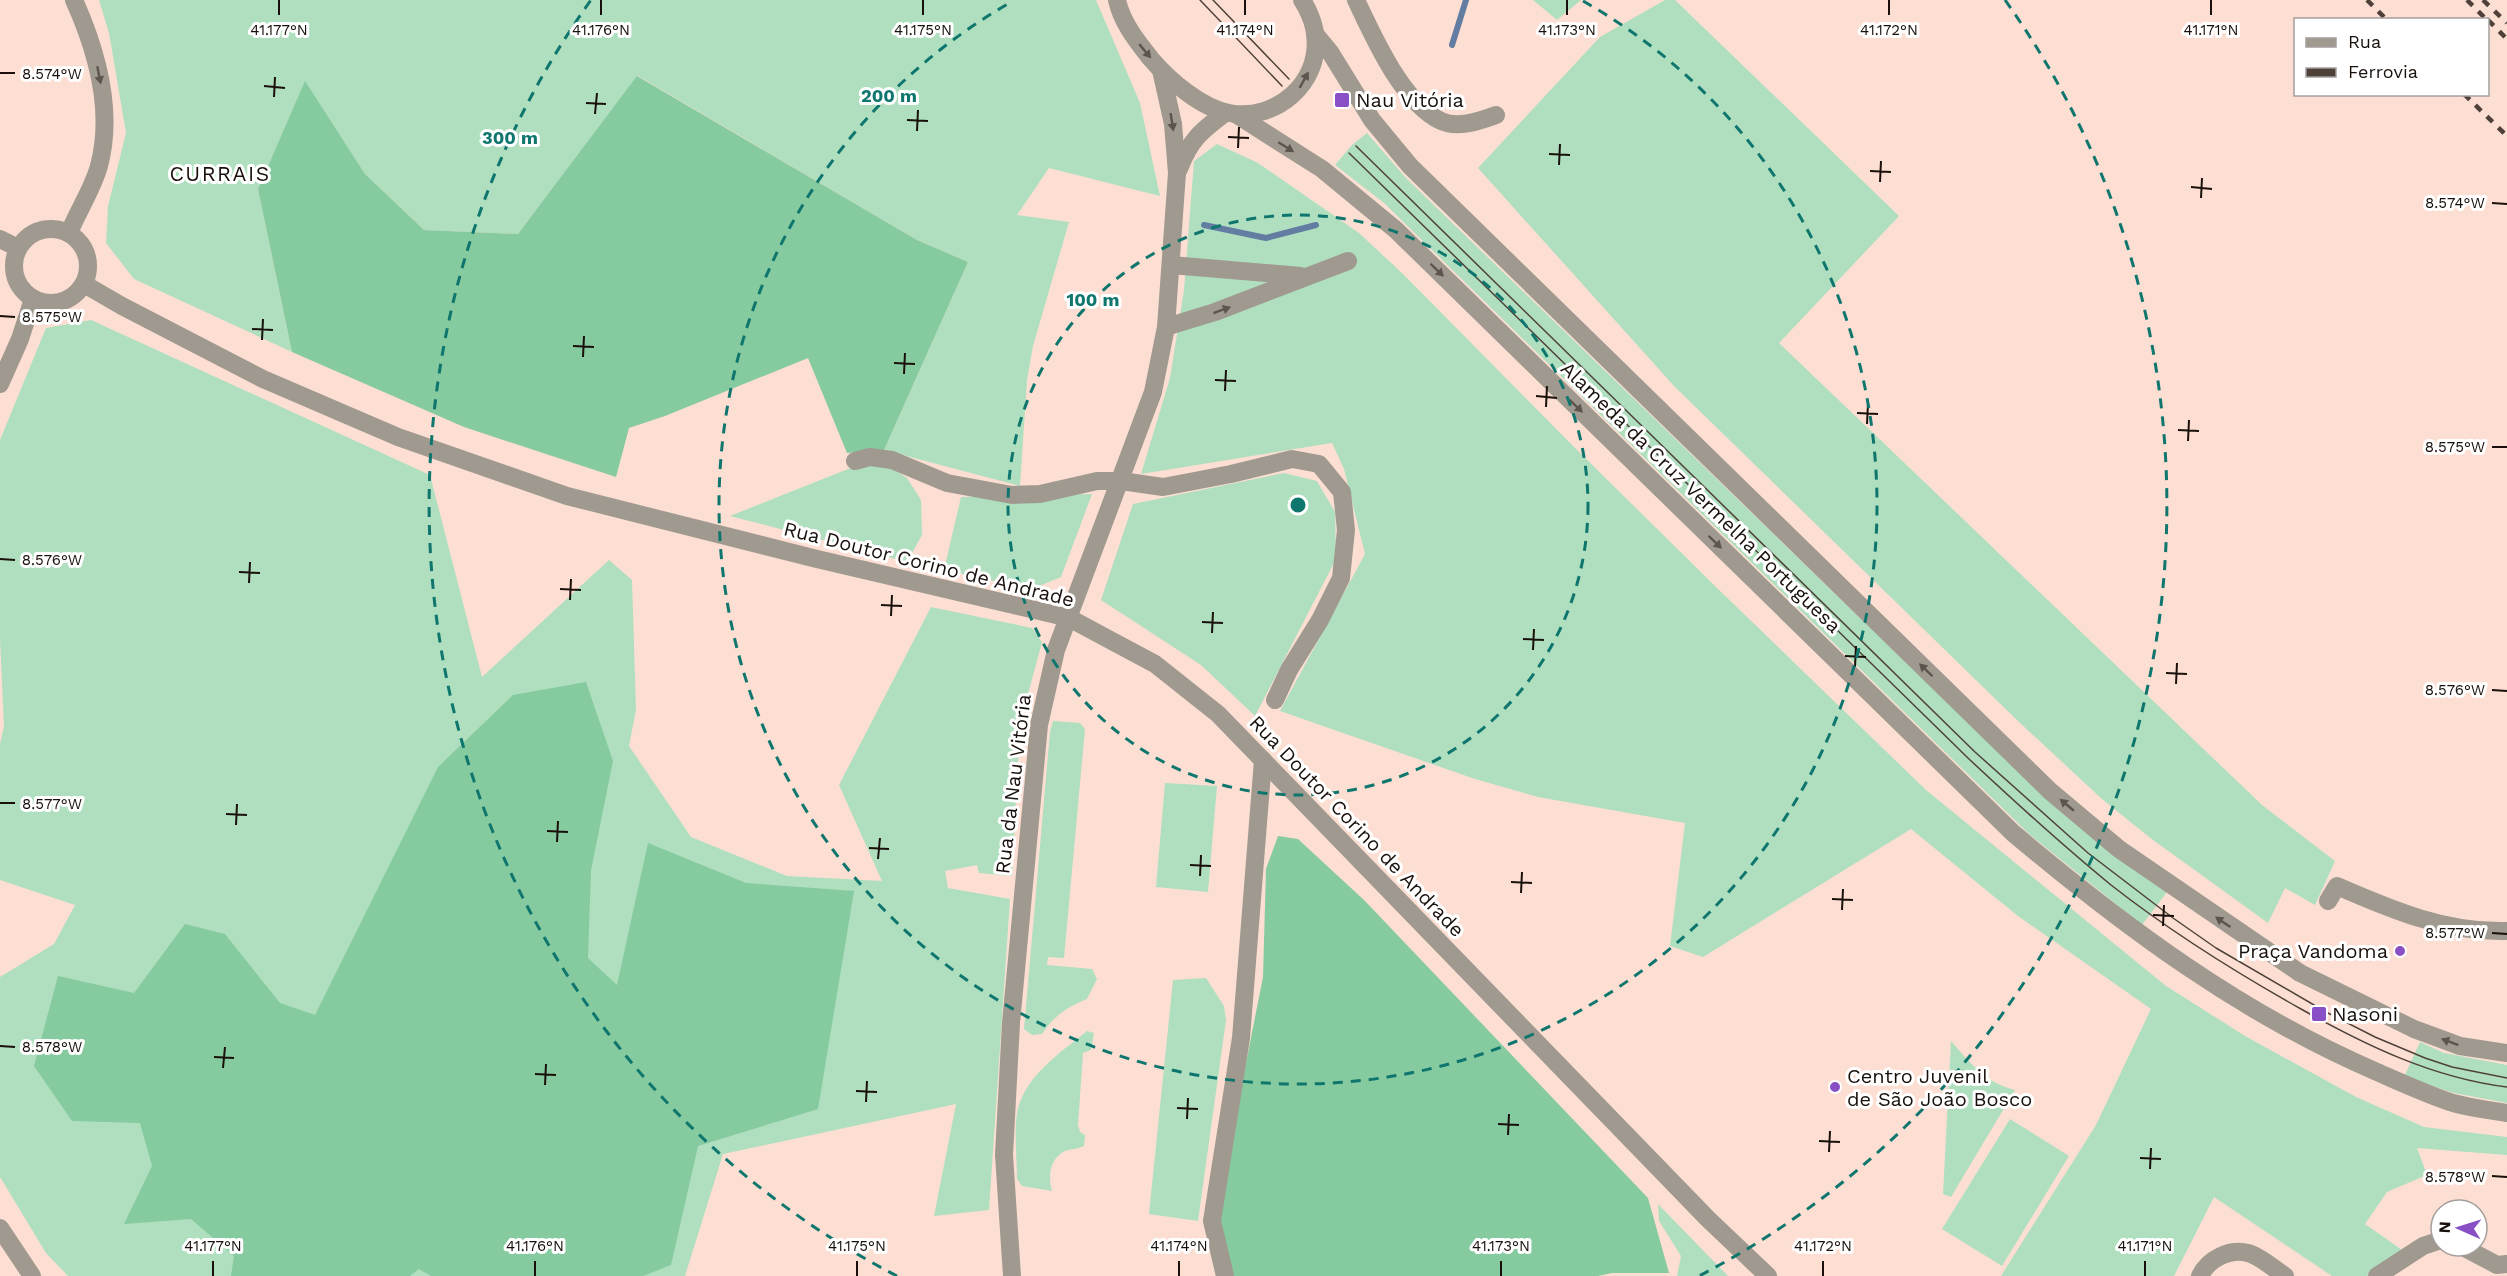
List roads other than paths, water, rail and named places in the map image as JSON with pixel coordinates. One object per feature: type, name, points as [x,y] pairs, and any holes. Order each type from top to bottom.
[{"type":"street","points":[[69,233],[99,167],[104,133],[104,100],[96,58],[87,28],[74,0]]},
{"type":"street","name":"Alameda da Cruz Vermelha Portuguesa","points":[[1117,0],[1125,22],[1138,42],[1161,70],[1179,87],[1231,114],[1322,169],[1396,230],[2013,833],[2064,876],[2170,957],[2278,1025],[2334,1054],[2453,1103],[2507,1113]]},
{"type":"street","points":[[1231,114],[1253,115],[1280,106],[1301,87],[1314,62],[1316,34],[1302,0]]},
{"type":"street","points":[[1356,0],[1387,61],[1416,102],[1442,121],[1470,124],[1496,116]]},
{"type":"street","name":"Alameda da Cruz Vermelha Portuguesa","points":[[1316,34],[1330,52],[1372,120],[1410,166],[2050,791],[2119,849],[2300,973],[2414,1029],[2460,1046],[2507,1053]]},
{"type":"street","name":"Rua da Nau Vitória","points":[[1012,1276],[1004,1155],[1011,1023],[1039,725],[1056,650],[1153,392],[1166,327],[1177,173],[1173,124],[1161,70]]},
{"type":"street","name":"Rua da Nau Vitória","points":[[1177,173],[1187,148],[1197,134],[1231,114]]},
{"type":"street","points":[[57,229],[69,233],[85,250],[88,273],[84,284],[67,300],[44,303],[33,299],[17,282],[14,259],[18,248],[34,232],[57,229]]},
{"type":"street","points":[[0,239],[18,248]]},
{"type":"street","points":[[1166,327],[1215,312],[1348,261]]},
{"type":"street","points":[[1171,265],[1309,277]]},
{"type":"street","name":"Rua Doutor Corino de Andrade","points":[[84,284],[263,379],[398,438],[556,492],[817,560],[1069,618],[1155,664],[1218,714],[1700,1210],[1768,1276]]},
{"type":"street","points":[[0,384],[21,339],[33,299]]},
{"type":"street","points":[[855,461],[870,457],[892,460],[947,483],[1011,495],[1040,494],[1097,481],[1121,481],[1163,487],[1292,459],[1319,464],[1342,492],[1346,530],[1341,578],[1320,620],[1289,670],[1275,700]]},
{"type":"street","points":[[1225,1276],[1212,1221],[1241,1038],[1263,760]]},
{"type":"street","points":[[2328,901],[2337,886],[2412,917],[2444,926],[2487,932],[2507,932]]},
{"type":"street","points":[[0,1228],[32,1276]]},
{"type":"street","points":[[2377,1276],[2429,1244]]},
{"type":"street","points":[[2200,1276],[2203,1269],[2224,1253],[2249,1253],[2285,1276]]},
{"type":"street","points":[[2486,1258],[2498,1264],[2507,1264]]},
{"type":"waterway","points":[[1452,45],[1466,0]]},
{"type":"waterway","points":[[1204,225],[1266,238],[1316,225]]},
{"type":"tram line","points":[[1200,0],[1282,86]]},
{"type":"tram line","points":[[1213,0],[1289,79]]},
{"type":"tram line","points":[[1356,146],[1975,752],[2088,853],[2216,948],[2326,1012],[2375,1037],[2425,1058],[2452,1067],[2507,1078]]},
{"type":"tram line","points":[[1349,153],[1969,759],[2111,885],[2180,935],[2228,966],[2350,1035],[2426,1068],[2480,1083],[2507,1087]]},
{"type":"railway","points":[[2367,0],[2385,18]]},
{"type":"railway","points":[[2467,0],[2485,18]]},
{"type":"railway","points":[[2483,0],[2507,23]]},
{"type":"railway","points":[[2489,21],[2507,39]]},
{"type":"railway","points":[[2466,96],[2507,136]]},
{"type":"place","name":"Nau Vitória","points":[[1342,100]]},
{"type":"place","name":"Praça Vandoma","points":[[2400,951]]},
{"type":"place","name":"Nasoni","points":[[2319,1014]]},
{"type":"place","name":"Centro Juvenil de São João Bosco","points":[[1835,1087]]},
{"type":"district","name":"CURRAIS","points":[[220,173]]}]
